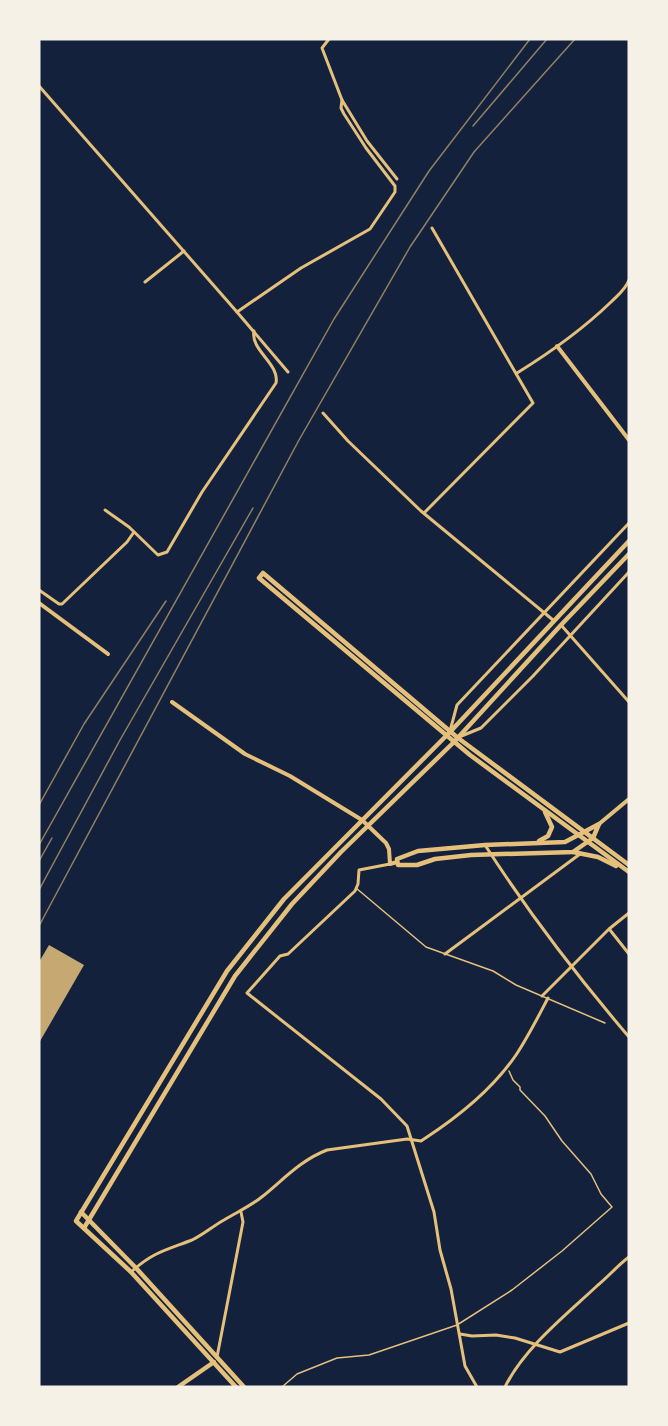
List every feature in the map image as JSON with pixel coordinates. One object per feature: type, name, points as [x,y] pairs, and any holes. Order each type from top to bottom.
[{"type":"main road","points":[[236,1387],[131,1272],[76,1221],[227,971],[284,899],[448,734],[629,541]]},
{"type":"main road","points":[[84,1228],[236,976],[292,904],[456,740],[629,554]]},
{"type":"main road","points":[[448,734],[263,573],[260,578],[448,734],[629,864]]},
{"type":"main road","points":[[456,740],[587,843],[629,872]]},
{"type":"main road","points":[[537,842],[548,836],[552,827],[544,810]]},
{"type":"main road","points":[[599,824],[565,842],[485,845],[418,851],[397,859],[397,862],[398,865],[417,865],[435,859],[490,854],[573,852],[598,858],[629,872]]},
{"type":"main road","points":[[573,852],[593,838],[599,824]]},
{"type":"main road","points":[[81,1212],[136,1268],[244,1387]]},
{"type":"main road","points":[[178,1387],[217,1358]]},
{"type":"street","points":[[328,40],[322,48],[342,100],[367,141],[397,179]]},
{"type":"street","points":[[39,86],[288,372]]},
{"type":"street","points":[[237,312],[301,268],[370,229],[395,192],[395,186],[344,114],[341,108],[342,100]]},
{"type":"street","points":[[424,513],[533,403],[432,228]]},
{"type":"street","points":[[145,282],[184,251]]},
{"type":"street","points":[[517,373],[593,320],[627,285],[629,280]]},
{"type":"street","points":[[105,510],[134,532],[158,555],[167,552],[202,492],[276,383],[276,374],[253,339],[254,331]]},
{"type":"street","points":[[557,346],[629,440]]},
{"type":"street","points":[[323,413],[348,441],[424,513],[553,620]]},
{"type":"street","points":[[448,734],[457,705],[629,523]]},
{"type":"street","points":[[39,590],[62,604],[127,542],[134,532]]},
{"type":"street","points":[[456,740],[481,728],[629,572]]},
{"type":"street","points":[[39,603],[108,654]]},
{"type":"street","points":[[561,625],[629,702]]},
{"type":"street","points":[[172,702],[244,753],[290,776],[362,820],[386,843],[389,849],[390,864]]},
{"type":"street","points":[[599,824],[629,799]]},
{"type":"street","points":[[485,845],[520,898],[571,966],[629,1037]]},
{"type":"street","points":[[444,954],[581,853]]},
{"type":"street","points":[[397,862],[359,870],[357,888],[288,954],[280,956],[247,993],[381,1099],[404,1121],[413,1140],[416,1160],[434,1212],[465,1366],[477,1387]]},
{"type":"street","points":[[542,996],[609,929],[629,913]]},
{"type":"street","points":[[609,929],[629,954]]},
{"type":"street","points":[[131,1272],[158,1252],[194,1239],[226,1218],[241,1212],[296,1167],[318,1154],[327,1150],[423,1140],[476,1099],[503,1072],[516,1055],[548,998]]},
{"type":"street","points":[[217,1358],[243,1222],[241,1212]]},
{"type":"street","points":[[505,1387],[516,1369],[536,1345],[579,1300],[629,1257]]},
{"type":"street","points":[[459,1334],[515,1338],[560,1352],[629,1323]]},
{"type":"lane","points":[[357,888],[426,947],[493,971],[516,985],[606,1023]]},
{"type":"lane","points":[[282,1387],[297,1374],[330,1361],[369,1355],[458,1325],[521,1283],[612,1207],[601,1194],[591,1174],[562,1141],[537,1107],[520,1090],[509,1071]]},
{"type":"building","points":[[49,945],[84,965],[39,1043],[39,962]]},
{"type":"railway","points":[[39,845],[334,319],[429,171],[530,39]]},
{"type":"railway","points":[[473,126],[547,39]]},
{"type":"railway","points":[[39,926],[299,440],[410,247],[474,152],[575,39]]},
{"type":"railway","points":[[39,890],[120,740],[253,508]]},
{"type":"railway","points":[[39,805],[84,724],[166,601]]},
{"type":"railway","points":[[39,861],[52,838]]}]
